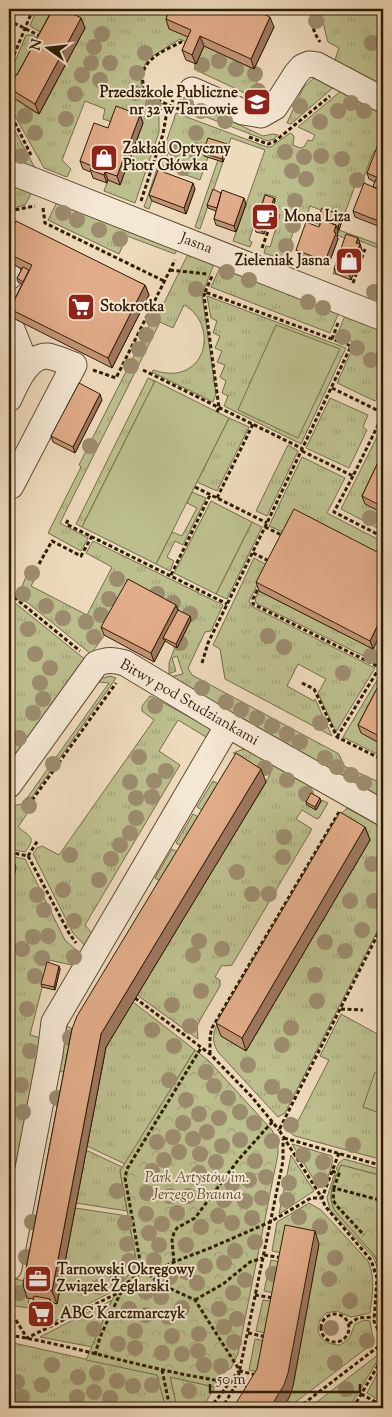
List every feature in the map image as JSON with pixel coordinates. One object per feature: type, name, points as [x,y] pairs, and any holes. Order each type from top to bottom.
[{"type":"street","points":[[183,95],[243,112],[261,115],[274,107],[302,66],[309,64],[317,65],[383,100]]},
{"type":"street","name":"Jasna","points":[[9,171],[44,195],[135,220],[381,313]]},
{"type":"street","points":[[9,322],[21,352],[24,371]]},
{"type":"street","points":[[9,399],[24,371],[35,359],[47,356],[74,364],[11,486]]},
{"type":"street","name":"Bitwy pod Studziankami","points":[[13,793],[96,664],[103,660],[112,660],[125,663],[228,726],[383,813]]},
{"type":"street","points":[[9,1268],[50,1054],[54,1022],[228,726]]},
{"type":"path","points":[[9,67],[10,60],[32,9]]},
{"type":"path","points":[[14,23],[45,39]]},
{"type":"path","points":[[9,75],[22,81]]},
{"type":"path","points":[[135,220],[163,134],[166,117],[183,95]]},
{"type":"path","points":[[9,112],[44,195],[45,223],[164,281]]},
{"type":"path","points":[[260,254],[273,218]]},
{"type":"path","points":[[74,364],[116,378],[185,240]]},
{"type":"path","points":[[351,288],[365,249]]},
{"type":"path","points":[[202,663],[208,643],[253,553],[351,346],[205,292],[219,408],[217,412]]},
{"type":"path","points":[[143,370],[353,476]]},
{"type":"path","points":[[332,388],[383,414],[334,512],[383,537]]},
{"type":"path","points":[[217,498],[253,424]]},
{"type":"path","points":[[195,487],[287,538]]},
{"type":"path","points":[[170,575],[210,495]]},
{"type":"path","points":[[68,520],[66,524],[228,604]]},
{"type":"path","points":[[40,564],[52,541],[81,556],[92,536]]},
{"type":"path","points":[[253,553],[272,562]]},
{"type":"path","points":[[268,570],[276,554]]},
{"type":"path","points":[[264,577],[252,600],[254,604],[382,668]]},
{"type":"path","points":[[9,593],[96,664]]},
{"type":"path","points":[[336,737],[382,668],[383,662]]},
{"type":"path","points":[[13,793],[34,799],[121,676]]},
{"type":"path","points":[[302,683],[314,689],[336,737],[383,760]]},
{"type":"path","points":[[210,1054],[212,1028],[340,811]]},
{"type":"path","points":[[324,837],[330,840]]},
{"type":"path","points":[[28,856],[38,840]]},
{"type":"path","points":[[9,852],[28,856]]},
{"type":"path","points":[[28,856],[76,943]]},
{"type":"path","points":[[304,872],[309,875]]},
{"type":"path","points":[[283,907],[288,910]]},
{"type":"path","points":[[279,1130],[383,924]]},
{"type":"path","points":[[263,942],[268,945]]},
{"type":"path","points":[[242,977],[247,980]]},
{"type":"path","points":[[135,998],[210,1054],[252,1096],[279,1130],[322,1198],[325,1206],[371,1260],[377,1278],[374,1321],[383,1342],[298,1408]]},
{"type":"path","points":[[341,1009],[363,1010]]},
{"type":"path","points":[[222,1011],[227,1014]]},
{"type":"path","points":[[142,1272],[125,1178],[127,1169],[201,1048]]},
{"type":"path","points":[[174,1262],[172,1240],[177,1228],[195,1218],[239,1159],[273,1121]]},
{"type":"path","points":[[283,1138],[383,1166]]},
{"type":"path","points":[[222,1408],[237,1382],[240,1371],[283,1161],[283,1138]]},
{"type":"path","points":[[322,1198],[339,1154]]},
{"type":"path","points":[[332,1171],[340,1174],[334,1188],[333,1200],[364,1235]]},
{"type":"path","points":[[334,1188],[383,1202]]},
{"type":"path","points":[[148,1274],[270,1222],[311,1198],[322,1198]]},
{"type":"path","points":[[195,1300],[223,1284],[250,1262],[263,1256],[286,1259]]},
{"type":"path","points":[[142,1272],[148,1274],[158,1283],[195,1300],[240,1371],[263,1376]]},
{"type":"path","points":[[96,1354],[100,1337],[122,1292],[128,1282],[142,1272]]},
{"type":"path","points":[[27,1338],[122,1292]]},
{"type":"path","points":[[255,1294],[278,1298]]},
{"type":"path","points":[[9,1308],[27,1338]]},
{"type":"path","points":[[333,1314],[343,1316],[349,1324],[349,1333],[339,1342],[326,1339],[321,1327],[325,1319],[333,1314]]},
{"type":"path","points":[[349,1324],[358,1318],[374,1317]]},
{"type":"path","points":[[379,1334],[383,1327]]},
{"type":"path","points":[[248,1334],[270,1338]]},
{"type":"path","points":[[9,1335],[162,1370],[211,1380],[237,1382],[257,1390]]},
{"type":"path","points":[[353,1408],[383,1357]]},
{"type":"path","points":[[162,1370],[170,1408]]},
{"type":"path","points":[[209,1408],[240,1371]]},
{"type":"path","points":[[361,1394],[383,1406]]},
{"type":"path","points":[[220,1397],[228,1400]]},
{"type":"path","points":[[225,1404],[234,1408]]},
{"type":"path","points":[[285,1404],[291,1408]]},
{"type":"green space","points":[[37,9],[49,9],[59,14],[47,36],[30,26]]},
{"type":"green space","points":[[79,9],[178,9],[195,40],[193,45],[180,39],[148,59],[141,73],[141,83],[145,93],[164,105],[159,114],[159,132],[135,203],[104,191],[108,180],[120,184],[115,123],[103,119],[105,109],[85,101],[62,160],[71,169],[67,177],[44,168],[9,105],[9,79],[19,84],[25,107],[39,114],[85,28],[72,21]]},
{"type":"green space","points":[[323,9],[383,9],[383,89],[334,63],[339,48],[328,42],[321,13]]},
{"type":"green space","points":[[26,35],[32,35],[44,42],[24,78],[11,71]]},
{"type":"green space","points":[[204,46],[260,72],[256,81],[262,88],[261,95],[259,97],[251,96],[194,69]]},
{"type":"green space","points":[[315,77],[335,86],[291,124],[287,123],[303,88]]},
{"type":"green space","points":[[341,91],[383,113],[383,154],[374,151],[360,187],[355,186],[343,218],[310,206],[306,218],[383,246],[383,250],[350,237],[336,274],[333,274],[346,239],[337,235],[338,231],[298,217],[284,260],[264,253],[266,246],[270,247],[280,215],[271,211],[276,197],[265,194],[249,240],[252,242],[250,247],[233,241],[265,150],[231,138],[228,147],[208,157],[200,180],[169,169],[175,155],[168,153],[149,209],[144,207],[176,113],[267,147],[271,147],[290,133],[294,136],[293,145],[300,148],[304,147],[308,140],[312,141],[315,135],[298,127]]},
{"type":"green space","points":[[181,97],[263,136],[278,135],[268,141],[178,106]]},
{"type":"green space","points":[[9,120],[41,179],[9,165]]},
{"type":"green space","points":[[218,160],[223,162],[200,229],[195,227]]},
{"type":"green space","points":[[9,178],[34,188],[25,205],[9,209]]},
{"type":"green space","points":[[59,198],[179,245],[175,254],[127,236],[119,254],[48,220]]},
{"type":"green space","points":[[190,250],[216,259],[202,294],[216,394],[213,402],[152,372],[153,370],[164,373],[176,373],[188,369],[202,353],[204,343],[200,321],[184,305],[173,328],[160,322],[60,523],[88,538],[81,551],[48,533],[81,467],[79,465],[161,302],[164,303]]},
{"type":"green space","points":[[223,261],[341,308],[330,333],[211,287]]},
{"type":"green space","points":[[207,296],[346,348],[301,444],[224,406],[228,396],[222,393],[226,381],[220,377],[225,365],[217,362],[222,351],[215,348],[220,336],[213,333],[217,321],[211,318]]},
{"type":"green space","points":[[347,311],[383,325],[383,402],[377,399],[375,401],[337,383],[355,343],[337,335]]},
{"type":"green space","points":[[276,325],[340,349],[298,438],[238,410]]},
{"type":"green space","points":[[148,378],[155,381],[82,527],[76,524]]},
{"type":"green space","points":[[155,381],[229,418],[156,564],[82,527]]},
{"type":"green space","points":[[330,398],[368,415],[363,427],[367,430],[349,468],[306,448]]},
{"type":"green space","points":[[229,418],[249,427],[217,491],[197,482]]},
{"type":"green space","points":[[378,435],[383,437],[383,531],[341,509]]},
{"type":"green space","points":[[288,445],[298,451],[267,516],[256,511]]},
{"type":"green space","points":[[302,457],[345,478],[327,513],[383,542],[383,561],[283,532],[269,526]]},
{"type":"green space","points":[[192,492],[206,498],[183,545],[175,541],[167,557],[174,561],[170,571],[156,564],[172,532],[182,536],[197,508],[187,503]]},
{"type":"green space","points":[[211,501],[252,522],[216,594],[174,573]]},
{"type":"green space","points":[[252,522],[262,527],[227,599],[216,594]]},
{"type":"green space","points":[[93,541],[223,605],[211,631],[205,632],[188,668],[192,675],[339,754],[344,766],[383,784],[383,805],[169,677],[183,674],[177,656],[172,658],[176,671],[169,674],[169,663],[175,647],[177,647],[191,619],[106,633],[91,654],[18,595],[31,566],[39,572],[31,586],[87,615],[112,567],[86,553]]},
{"type":"green space","points":[[254,558],[267,565],[249,601],[251,606],[375,668],[336,732],[318,693],[326,679],[298,664],[287,686],[314,701],[315,699],[332,736],[225,679],[220,649],[213,645]]},
{"type":"green space","points":[[259,591],[373,649],[383,629],[383,654],[378,663],[256,603],[255,599]]},
{"type":"green space","points":[[9,598],[87,661],[9,772]]},
{"type":"green space","points":[[383,672],[383,757],[343,737]]},
{"type":"green space","points":[[110,676],[116,678],[32,797],[27,798],[109,683],[99,682],[100,679]]},
{"type":"green space","points":[[150,696],[211,729],[213,732],[211,740],[178,720],[159,751],[180,765],[85,925],[96,938],[89,950],[73,933],[33,854],[37,848],[42,846],[59,855],[154,720],[142,711],[142,706]]},
{"type":"green space","points":[[246,749],[310,786],[309,789],[312,796],[307,805],[316,810],[322,800],[328,803],[317,819],[302,810],[296,819],[312,829],[232,965],[222,965],[215,977],[220,980],[220,986],[197,1027],[198,1039],[137,995],[270,775],[233,753]]},
{"type":"green space","points":[[213,781],[227,789],[211,816],[197,807]]},
{"type":"green space","points":[[35,802],[18,827],[31,838],[29,847],[25,852],[9,849],[9,809],[11,806]]},
{"type":"green space","points":[[347,808],[383,828],[383,920],[285,1113],[278,1117],[218,1052],[214,1043],[214,1034],[221,1017],[221,1036],[246,1051],[370,840],[341,814]]},
{"type":"green space","points":[[193,814],[207,822],[190,850],[176,843]]},
{"type":"green space","points":[[172,849],[186,857],[169,886],[155,878]]},
{"type":"green space","points":[[9,856],[25,859],[65,940],[84,957],[78,965],[49,960],[30,1035],[45,1039],[9,1239]]},
{"type":"green space","points":[[133,1002],[195,1050],[125,1164],[87,1146],[106,1047]]},
{"type":"green space","points":[[341,1014],[383,1037],[383,1160],[295,1136],[287,1128],[287,1122],[290,1117],[298,1121],[329,1060],[320,1056]]},
{"type":"green space","points":[[67,1026],[80,1033],[71,1074],[55,1070],[60,1040]]},
{"type":"green space","name":"Park Artystów im. Jerzego Brauna","points":[[195,1050],[209,1061],[272,1130],[278,1144],[278,1154],[238,1354],[231,1368],[218,1375],[215,1387],[170,1377],[177,1408],[166,1408],[157,1375],[86,1360],[117,1289],[137,1265],[120,1171]]},
{"type":"green space","points":[[375,1072],[383,1075],[383,1114],[363,1107]]},
{"type":"green space","points":[[292,1144],[332,1156],[329,1174],[319,1188]]},
{"type":"green space","points":[[86,1150],[122,1167],[120,1171],[127,1211],[76,1203]]},
{"type":"green space","points":[[291,1155],[314,1191],[279,1214]]},
{"type":"green space","points":[[344,1159],[383,1170],[383,1176],[341,1165],[338,1171],[336,1169],[339,1163]]},
{"type":"green space","points":[[341,1165],[383,1176],[383,1322],[379,1318],[381,1272],[379,1264],[375,1256],[335,1211],[332,1205],[332,1188]]},
{"type":"green space","points":[[334,1175],[336,1175],[331,1198],[333,1207],[369,1248],[382,1274],[383,1285],[379,1318],[383,1322],[380,1325],[377,1320],[379,1280],[373,1257],[330,1210],[327,1198]]},
{"type":"green space","points":[[309,1203],[321,1210],[368,1261],[373,1280],[370,1313],[351,1317],[337,1311],[326,1313],[319,1324],[318,1330],[320,1335],[327,1342],[340,1345],[349,1339],[355,1324],[364,1320],[370,1321],[373,1338],[372,1344],[293,1404],[287,1400],[293,1386],[319,1244],[287,1254],[272,1251],[277,1222]]},
{"type":"green space","points":[[75,1208],[128,1216],[137,1265],[117,1289],[46,1326],[51,1302],[57,1303]]},
{"type":"green space","points":[[271,1260],[285,1263],[279,1294],[264,1291]]},
{"type":"green space","points":[[14,1279],[31,1282],[27,1298],[29,1298],[28,1308],[9,1305]]},
{"type":"green space","points":[[112,1300],[92,1347],[40,1337]]},
{"type":"green space","points":[[263,1300],[277,1302],[271,1334],[256,1331]]},
{"type":"green space","points":[[255,1339],[270,1342],[264,1373],[249,1370]]},
{"type":"green space","points":[[9,1342],[157,1375],[166,1408],[9,1408]]},
{"type":"green space","points":[[379,1354],[381,1355],[349,1408],[309,1408]]},
{"type":"green space","points":[[383,1363],[383,1403],[367,1393]]},
{"type":"green space","points":[[170,1377],[215,1387],[200,1408],[177,1408]]},
{"type":"building","points":[[53,9],[70,9],[68,11],[81,18],[35,104],[9,87]]},
{"type":"building","points":[[170,9],[252,9],[270,17],[251,59],[200,36],[192,55],[182,50],[191,30],[166,19]]},
{"type":"building","points":[[116,106],[140,115],[117,176],[105,172],[104,175],[90,170],[92,166],[80,161],[94,123],[108,128]]},
{"type":"building","points":[[208,138],[227,144],[222,159],[203,153]]},
{"type":"building","points":[[377,147],[383,149],[383,180],[367,173]]},
{"type":"building","points":[[158,170],[193,183],[184,208],[149,195]]},
{"type":"building","points":[[376,179],[383,182],[383,191],[373,187]]},
{"type":"building","points":[[364,183],[383,191],[383,215],[381,222],[353,211]]},
{"type":"building","points":[[213,189],[221,193],[217,208],[207,205]]},
{"type":"building","points":[[222,190],[244,198],[234,226],[214,219]]},
{"type":"building","points":[[265,195],[274,198],[262,231],[255,229]]},
{"type":"building","points":[[322,208],[342,215],[338,227],[318,219]]},
{"type":"building","points":[[322,220],[336,225],[334,232],[336,233],[325,261],[296,250],[306,222],[319,227]]},
{"type":"building","name":"Stokrotka","points":[[16,221],[145,285],[108,358],[10,309],[32,265],[9,254],[9,235]]},
{"type":"building","points":[[9,223],[14,225],[9,235]]},
{"type":"building","points":[[346,234],[358,238],[356,243],[360,244],[349,274],[334,269]]},
{"type":"building","points":[[23,267],[29,270],[23,282],[17,278]]},
{"type":"building","points":[[79,383],[100,394],[73,447],[51,436]]},
{"type":"building","points":[[383,452],[383,507],[362,496]]},
{"type":"building","points":[[294,509],[383,555],[383,614],[370,641],[256,582]]},
{"type":"building","points":[[128,579],[176,605],[151,653],[101,627]]},
{"type":"building","points":[[178,610],[190,616],[176,644],[163,638]]},
{"type":"building","points":[[383,677],[383,738],[358,725]]},
{"type":"building","points":[[236,753],[261,769],[101,1034],[52,1291],[23,1285],[72,1029],[77,1016]]},
{"type":"building","points":[[311,793],[320,798],[315,807],[306,802]]},
{"type":"building","points":[[340,812],[365,827],[242,1038],[216,1023]]},
{"type":"building","points":[[47,962],[59,966],[54,987],[41,984]]},
{"type":"building","points":[[285,1225],[315,1231],[288,1373],[284,1385],[270,1408],[233,1408],[257,1369]]},
{"type":"building","points":[[34,1296],[50,1299],[45,1323],[30,1320]]},
{"type":"building","points":[[383,1391],[383,1408],[373,1408]]},
{"type":"place","name":"Przedszkole Publiczne nr 32 w Tarnowie","points":[[257,102]]},
{"type":"place","name":"Zakład Optyczny Piotr Główka","points":[[104,158]]},
{"type":"place","name":"Mona Liza","points":[[265,217]]},
{"type":"place","name":"Zieleniak Jasna","points":[[349,261]]},
{"type":"place","name":"Stokrotka","points":[[81,307]]},
{"type":"place","name":"Tarnowski Okręgowy Związek Żeglarski","points":[[38,1279]]},
{"type":"place","name":"ABC Karczmarczyk","points":[[41,1314]]}]
